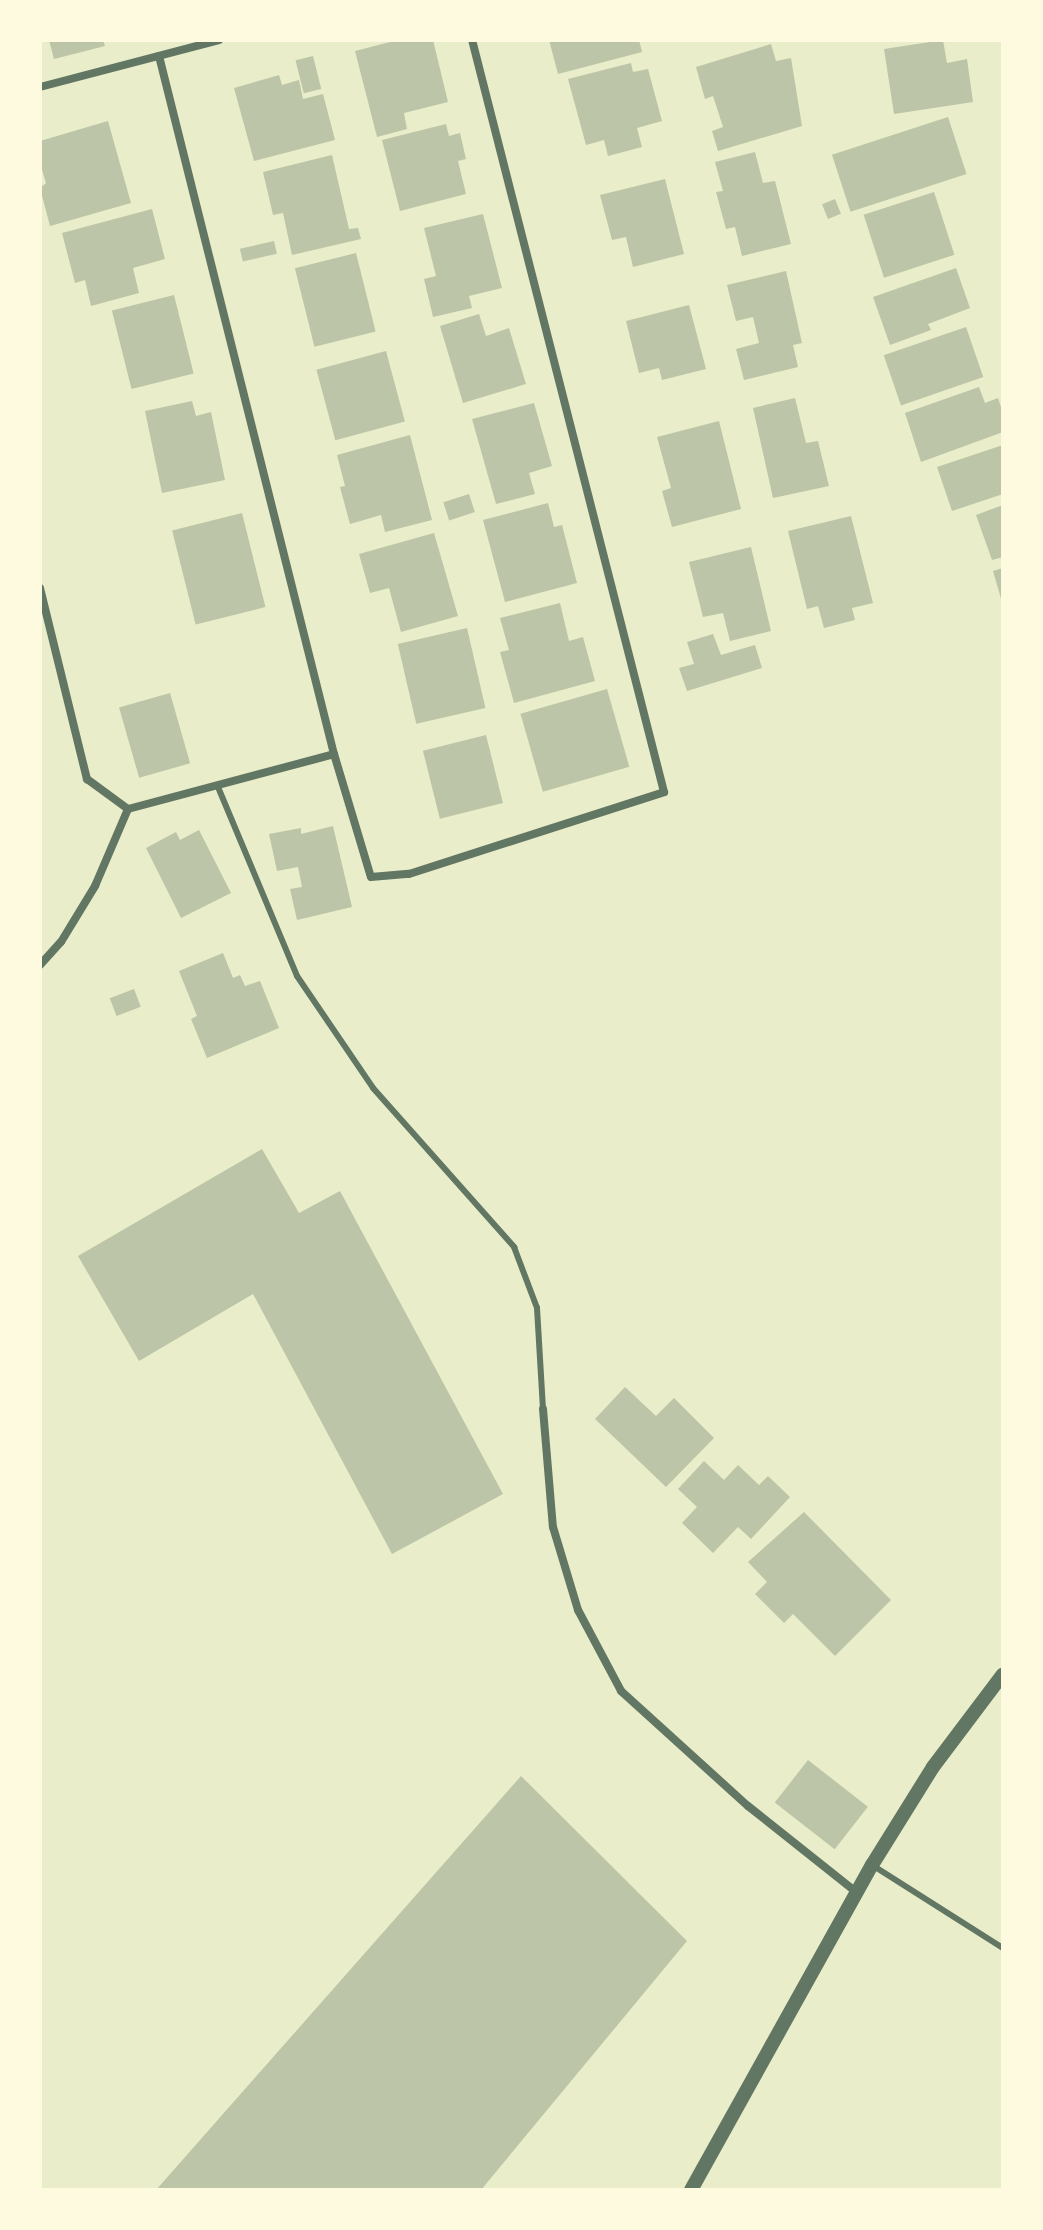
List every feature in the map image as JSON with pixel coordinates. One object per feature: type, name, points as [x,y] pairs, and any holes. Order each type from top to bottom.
[{"type":"street","points":[[40,87],[219,40]]},
{"type":"street","points":[[159,56],[334,754],[371,877],[409,874],[664,792],[472,40]]},
{"type":"street","points":[[40,588],[87,779],[128,809],[334,754]]},
{"type":"street","points":[[40,965],[61,942],[95,886],[128,809]]},
{"type":"street","points":[[543,1409],[553,1527],[578,1610],[621,1691],[748,1806],[856,1892]]},
{"type":"street","points":[[691,2190],[872,1865],[933,1767],[1003,1674]]},
{"type":"lane","points":[[218,787],[297,976],[373,1088],[514,1247],[537,1308],[543,1409]]},
{"type":"lane","points":[[872,1865],[1003,1948]]},
{"type":"building","points":[[49,40],[103,40],[105,46],[54,59]]},
{"type":"building","points":[[398,40],[433,40],[448,102],[404,113],[407,129],[377,137],[355,51]]},
{"type":"building","points":[[549,40],[639,40],[642,52],[558,74]]},
{"type":"building","points":[[943,40],[947,63],[967,59],[973,102],[894,114],[884,49]]},
{"type":"building","points":[[771,44],[776,61],[791,58],[802,126],[718,151],[712,131],[723,127],[713,96],[705,99],[696,67]]},
{"type":"building","points":[[313,56],[321,89],[304,93],[296,60]]},
{"type":"building","points":[[631,63],[633,72],[648,69],[662,121],[637,128],[642,147],[608,156],[604,140],[586,145],[568,79]]},
{"type":"building","points":[[279,75],[282,85],[299,80],[303,99],[323,94],[335,140],[254,161],[234,88]]},
{"type":"building","points":[[948,117],[967,174],[851,212],[832,155]]},
{"type":"building","points":[[108,121],[131,203],[50,226],[40,188],[46,183],[40,163],[40,141]]},
{"type":"building","points":[[446,124],[449,136],[460,133],[466,159],[458,161],[466,194],[400,211],[382,140]]},
{"type":"building","points":[[755,152],[763,183],[775,181],[791,244],[742,256],[735,227],[726,229],[716,192],[723,191],[715,162]]},
{"type":"building","points":[[332,155],[349,229],[358,228],[361,239],[292,255],[283,213],[273,215],[263,172]]},
{"type":"building","points":[[665,179],[684,254],[633,267],[626,237],[612,240],[600,195]]},
{"type":"building","points":[[934,192],[954,255],[884,278],[864,215]]},
{"type":"building","points":[[835,199],[841,214],[828,219],[822,204]]},
{"type":"building","points":[[152,209],[165,259],[133,268],[139,293],[91,306],[85,280],[75,283],[62,233]]},
{"type":"building","points":[[483,214],[502,288],[469,296],[472,308],[433,317],[424,279],[436,276],[424,228]]},
{"type":"building","points":[[274,241],[277,254],[243,262],[240,249]]},
{"type":"building","points":[[356,253],[376,332],[314,347],[295,268]]},
{"type":"building","points":[[956,268],[970,308],[928,324],[931,330],[890,345],[873,297]]},
{"type":"building","points":[[786,271],[802,343],[793,345],[798,367],[744,380],[736,349],[759,343],[753,317],[736,321],[727,285]]},
{"type":"building","points":[[174,295],[194,374],[131,389],[112,310]]},
{"type":"building","points":[[689,305],[706,369],[662,380],[659,368],[639,373],[626,321]]},
{"type":"building","points":[[479,314],[486,336],[509,328],[526,384],[463,403],[440,326]]},
{"type":"building","points":[[966,327],[983,377],[901,405],[884,355]]},
{"type":"building","points":[[386,351],[405,422],[335,440],[316,370]]},
{"type":"building","points":[[979,387],[985,403],[998,398],[1003,413],[1003,432],[921,462],[905,413]]},
{"type":"building","points":[[795,398],[806,443],[818,441],[829,486],[773,498],[753,408]]},
{"type":"building","points":[[192,401],[196,416],[211,412],[225,480],[162,493],[145,411]]},
{"type":"building","points":[[534,403],[552,466],[529,473],[535,494],[496,504],[472,419]]},
{"type":"building","points":[[719,421],[741,509],[672,527],[662,491],[671,488],[657,437]]},
{"type":"building","points":[[410,435],[432,520],[385,532],[381,515],[350,524],[340,487],[345,486],[337,455]]},
{"type":"building","points":[[1003,445],[1003,494],[952,511],[937,467]]},
{"type":"building","points":[[469,494],[475,512],[449,520],[443,502]]},
{"type":"building","points":[[548,503],[554,527],[562,525],[577,583],[505,602],[483,520]]},
{"type":"building","points":[[1003,505],[1003,557],[992,560],[976,515]]},
{"type":"building","points":[[242,513],[265,607],[196,625],[172,530]]},
{"type":"building","points":[[851,516],[873,603],[852,608],[855,620],[824,628],[818,606],[807,609],[788,531]]},
{"type":"building","points":[[434,533],[458,616],[401,632],[389,588],[370,593],[359,554]]},
{"type":"building","points":[[751,547],[771,631],[730,641],[723,613],[703,617],[689,562]]},
{"type":"building","points":[[1003,568],[1003,602],[1002,602],[993,571]]},
{"type":"building","points":[[560,603],[569,641],[583,637],[595,681],[514,703],[500,652],[509,650],[500,618]]},
{"type":"building","points":[[467,628],[485,708],[416,724],[398,644]]},
{"type":"building","points":[[713,634],[721,655],[755,645],[762,668],[687,691],[679,668],[694,664],[687,642]]},
{"type":"building","points":[[607,689],[629,767],[543,792],[520,714]]},
{"type":"building","points":[[170,693],[190,763],[139,778],[119,708]]},
{"type":"building","points":[[486,735],[503,803],[440,819],[423,751]]},
{"type":"building","points":[[333,826],[352,907],[297,920],[290,889],[302,887],[298,867],[277,871],[269,834],[301,828],[301,834]]},
{"type":"building","points":[[199,830],[231,893],[181,918],[146,848],[176,832],[180,840]]},
{"type":"building","points":[[223,953],[233,978],[240,975],[245,986],[260,981],[279,1028],[207,1058],[191,1019],[197,1016],[179,971]]},
{"type":"building","points":[[134,989],[141,1007],[117,1016],[110,998]]},
{"type":"building","points":[[262,1149],[299,1213],[340,1191],[503,1494],[392,1554],[253,1294],[139,1361],[78,1256]]},
{"type":"building","points":[[625,1387],[656,1416],[674,1398],[714,1438],[666,1487],[595,1419]]},
{"type":"building","points":[[704,1461],[724,1480],[738,1465],[759,1485],[768,1476],[790,1497],[751,1539],[738,1527],[713,1553],[682,1523],[697,1507],[678,1489]]},
{"type":"building","points":[[804,1512],[891,1600],[835,1656],[793,1614],[784,1623],[755,1594],[767,1582],[748,1562]]},
{"type":"building","points":[[808,1760],[868,1807],[835,1849],[775,1803]]},
{"type":"building","points":[[521,1776],[687,1941],[481,2190],[156,2190]]}]
